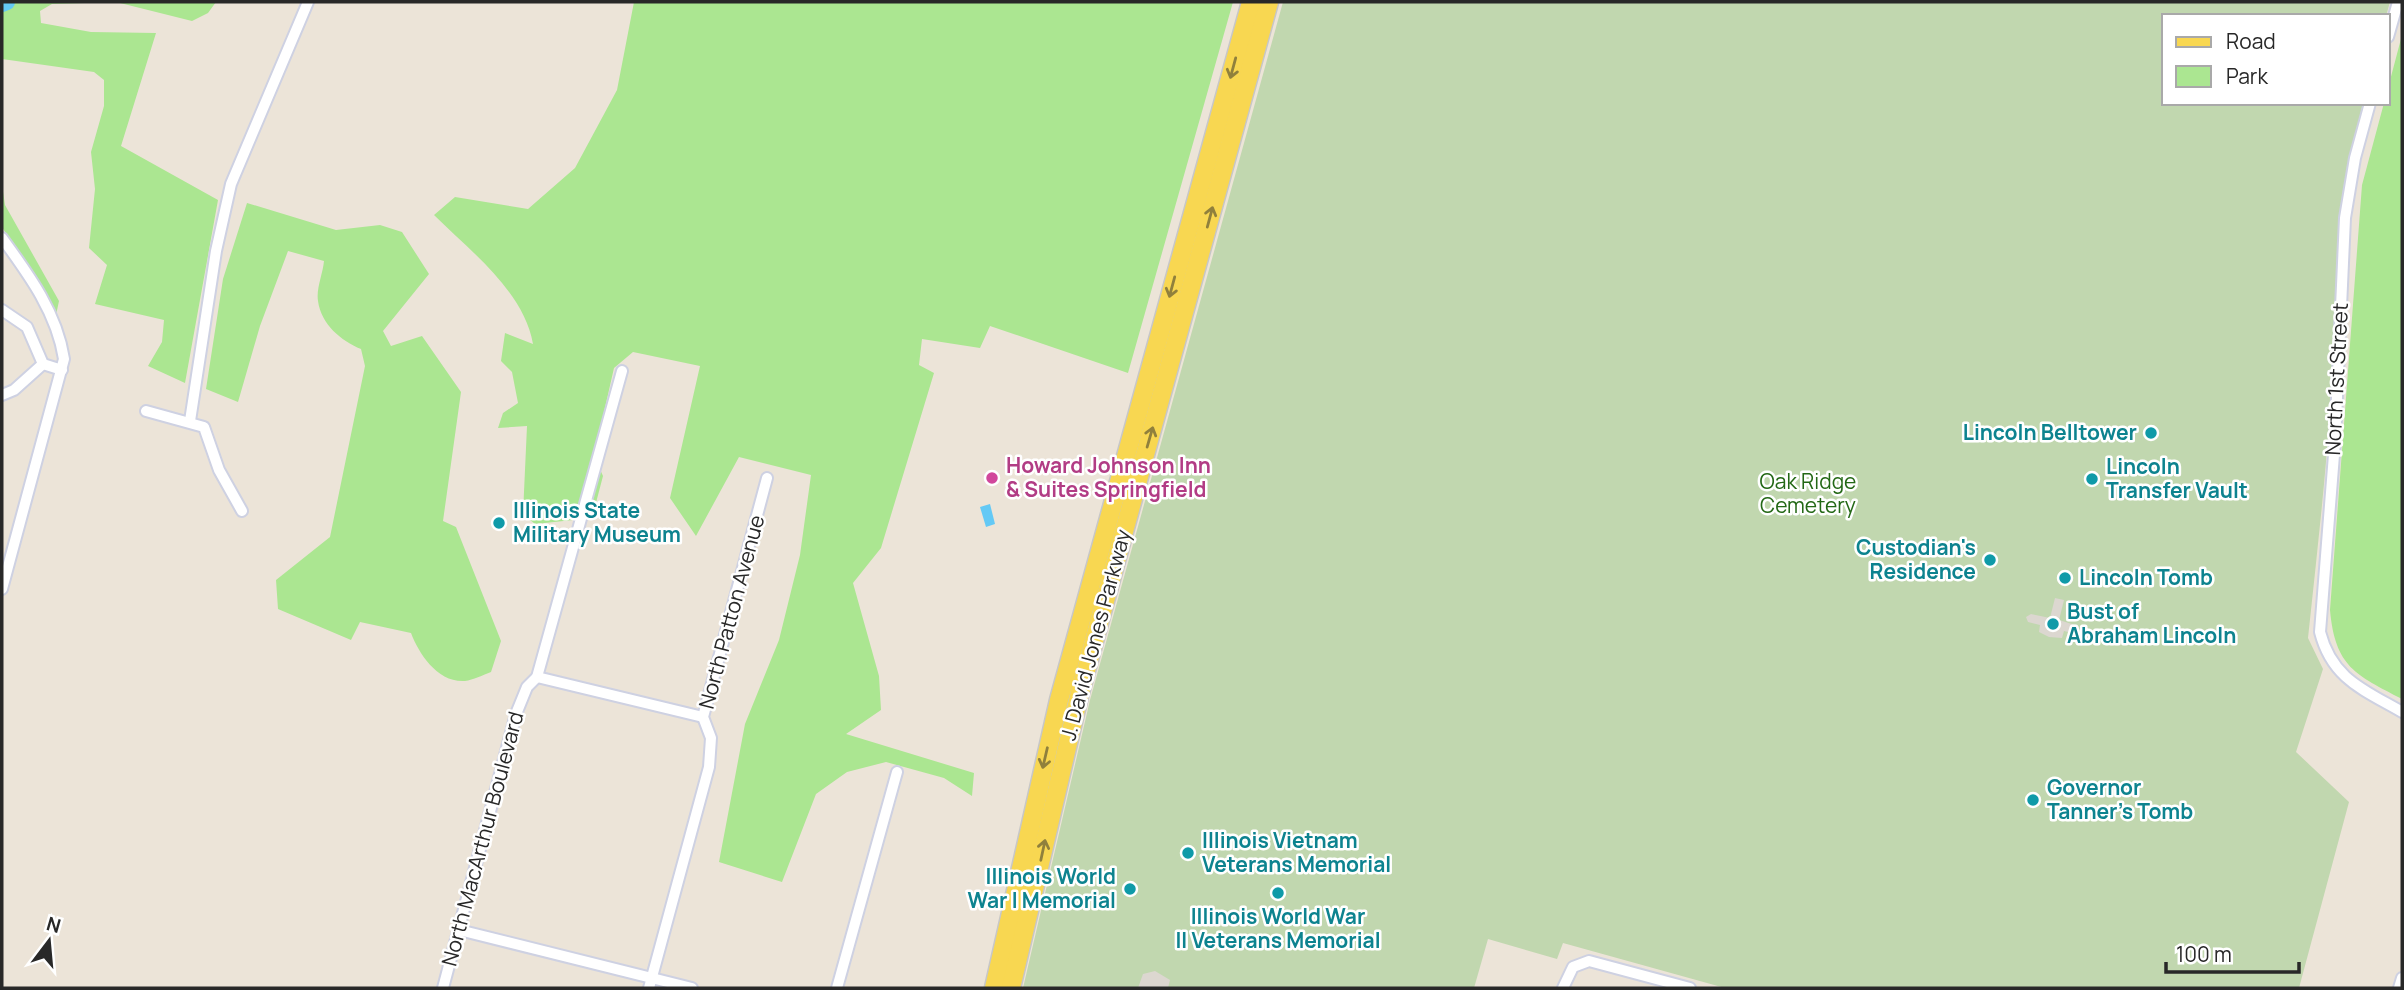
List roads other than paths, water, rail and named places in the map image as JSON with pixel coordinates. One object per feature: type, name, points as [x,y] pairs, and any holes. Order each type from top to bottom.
[{"type":"main road","name":"J. David Jones Parkway","points":[[994,988],[1059,699],[1251,2]]},
{"type":"main road","name":"J. David Jones Parkway","points":[[1011,988],[1079,696],[1269,2]]},
{"type":"street","points":[[190,421],[216,251],[231,184],[308,2]]},
{"type":"street","points":[[2390,30],[2398,2]]},
{"type":"street","name":"North 1st Street","points":[[2369,105],[2355,158],[2345,218],[2335,442],[2320,620],[2327,656],[2352,683],[2402,712]]},
{"type":"street","points":[[2,238],[23,267],[56,324],[64,359],[2,589]]},
{"type":"street","points":[[2,310],[27,327],[43,364],[62,370]]},
{"type":"street","points":[[2,395],[14,390],[43,364]]},
{"type":"street","name":"North MacArthur Boulevard","points":[[443,988],[468,885],[516,714],[527,687],[537,677],[622,371]]},
{"type":"street","points":[[146,411],[190,421],[204,428],[219,470],[242,511]]},
{"type":"street","name":"North Patton Avenue","points":[[651,983],[709,767],[711,738],[703,717],[767,478]]},
{"type":"street","points":[[537,677],[703,717]]},
{"type":"street","points":[[836,988],[897,772]]},
{"type":"street","points":[[459,930],[651,983],[692,988]]},
{"type":"street","points":[[1563,988],[1570,972],[1579,963],[1600,964],[1690,988]]},
{"type":"street","points":[[2399,988],[2402,978]]},
{"type":"water","points":[[990,504],[995,524],[986,527],[980,507]]},
{"type":"waterway","points":[[2,4],[7,2]]},
{"type":"place","name":"Lincoln Belltower","points":[[2151,433]]},
{"type":"place","name":"Howard Johnson Inn & Suites Springfield","points":[[992,478]]},
{"type":"place","name":"Lincoln Transfer Vault","points":[[2092,479]]},
{"type":"place","name":"Illinois State Military Museum","points":[[499,523]]},
{"type":"place","name":"Custodian's Residence","points":[[1990,560]]},
{"type":"place","name":"Lincoln Tomb","points":[[2065,578]]},
{"type":"place","name":"Bust of Abraham Lincoln","points":[[2053,624]]},
{"type":"place","name":"Governor Tanner's Tomb","points":[[2033,800]]},
{"type":"place","name":"Illinois Vietnam Veterans Memorial","points":[[1188,853]]},
{"type":"place","name":"Illinois World War I Memorial","points":[[1130,889]]},
{"type":"place","name":"Illinois World War II Veterans Memorial","points":[[1278,893]]},
{"type":"park label","name":"Oak Ridge Cemetery","points":[[1808,494]]}]
